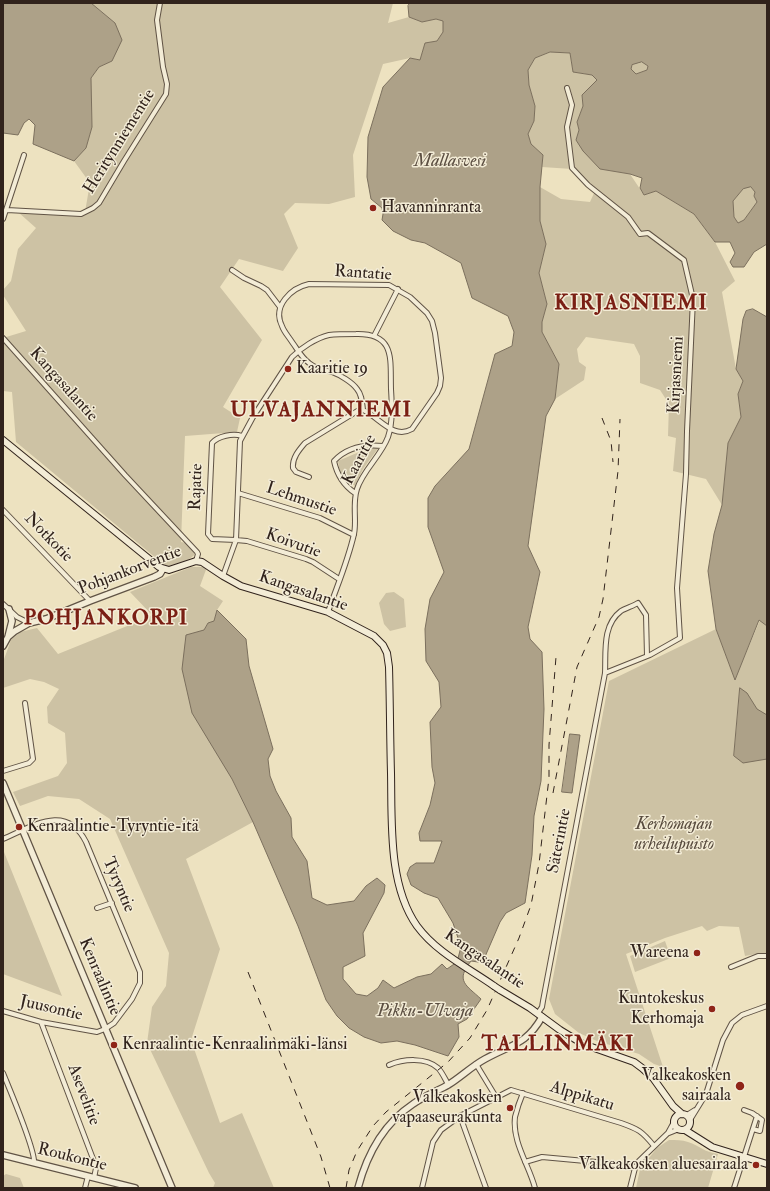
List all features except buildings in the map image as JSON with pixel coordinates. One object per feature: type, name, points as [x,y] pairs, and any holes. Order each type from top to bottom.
[{"type":"main road","points":[[3,440],[154,563],[164,569]]},
{"type":"main road","name":"Pohjankorventie","points":[[164,569],[169,570],[196,561]]},
{"type":"main road","name":"Kangasalantie","points":[[196,561],[202,562],[241,586],[328,612],[374,636],[379,641],[387,653],[389,667],[392,836],[396,869],[402,896],[408,911],[430,941],[451,958],[583,1044],[634,1062],[653,1078],[673,1106]]},
{"type":"main road","points":[[673,1106],[687,1118],[695,1135]]},
{"type":"main road","points":[[673,1106],[676,1126],[682,1130],[695,1135],[712,1147],[767,1164]]},
{"type":"main road","points":[[675,1120],[678,1115],[687,1118]]},
{"type":"main road","points":[[682,1130],[688,1128],[687,1118]]},
{"type":"street","name":"Heritynniementie","points":[[7,210],[81,214],[93,208],[98,203],[166,94],[167,84],[163,67],[157,20],[160,3]]},
{"type":"street","name":"Kirjasniemi","points":[[567,88],[572,105],[566,127],[572,168],[588,185],[628,217],[640,234],[648,233],[684,260],[693,298],[686,474],[677,588],[680,638],[647,656],[605,673]]},
{"type":"street","points":[[3,219],[24,155]]},
{"type":"street","points":[[232,270],[268,290],[280,307],[280,321],[282,327],[301,356],[317,368],[333,373],[351,383],[358,390],[362,399],[363,410]]},
{"type":"street","name":"Rantatie","points":[[280,307],[286,297],[300,286],[309,284],[389,285],[410,297],[427,313],[432,321],[435,332],[441,378],[440,386],[437,394],[412,429],[406,432],[397,432],[390,429]]},
{"type":"street","points":[[223,576],[236,540],[240,447],[242,436],[292,357],[298,351],[320,338],[328,336],[366,334],[374,336],[398,289]]},
{"type":"street","name":"Kaaritie","points":[[328,612],[354,535],[356,493],[358,484],[383,446],[390,429],[392,413],[392,365],[390,354],[386,346],[374,336]]},
{"type":"street","name":"Kangasalantie","points":[[3,338],[125,475],[198,554],[196,561]]},
{"type":"street","points":[[309,477],[296,472],[293,468],[292,464],[299,449],[305,443],[359,410],[363,410],[390,429]]},
{"type":"street","name":"Rajatie","points":[[236,540],[212,540],[208,534],[212,444],[215,440],[222,437],[236,434],[242,436]]},
{"type":"street","points":[[356,493],[340,480],[334,461],[344,452],[366,445],[383,446]]},
{"type":"street","name":"Lehmustie","points":[[238,494],[320,518],[354,535]]},
{"type":"street","name":"Notkotie","points":[[3,510],[90,600]]},
{"type":"street","name":"Koivutie","points":[[236,540],[313,562],[339,579]]},
{"type":"street","name":"Pohjankorventie","points":[[8,637],[29,623],[46,619],[90,600],[154,577],[160,574],[164,569]]},
{"type":"street","name":"Säterintie","points":[[540,1015],[605,673],[606,633],[612,619],[622,610],[638,603],[646,615],[647,656]]},
{"type":"street","points":[[3,604],[17,617],[29,623]]},
{"type":"street","points":[[3,646],[8,637],[12,621],[8,609]]},
{"type":"street","points":[[3,771],[29,763],[33,759],[25,703]]},
{"type":"street","name":"Kenraalintie","points":[[3,783],[172,1188]]},
{"type":"street","name":"Tyryntie","points":[[3,839],[48,820],[65,822],[82,834],[140,972],[140,983],[137,991],[114,1022],[105,1029]]},
{"type":"street","points":[[97,908],[112,903]]},
{"type":"street","points":[[731,967],[758,956],[767,956]]},
{"type":"street","points":[[687,1118],[695,1110],[706,1094],[723,1040],[732,1023],[742,1014],[767,1006]]},
{"type":"street","name":"Juusontie","points":[[3,1011],[41,1022],[97,1032],[105,1029]]},
{"type":"street","points":[[358,1188],[366,1160],[373,1148],[387,1129],[403,1112],[413,1104],[448,1084],[476,1064],[514,1046],[526,1038],[535,1028],[540,1015]]},
{"type":"street","name":"Asevelitie","points":[[41,1022],[95,1164],[96,1168],[85,1188]]},
{"type":"street","points":[[389,1065],[400,1061],[409,1060],[429,1063],[439,1069],[448,1084]]},
{"type":"street","points":[[476,1064],[496,1097]]},
{"type":"street","points":[[3,1073],[28,1140],[34,1163]]},
{"type":"street","name":"Alppikatu","points":[[422,1188],[433,1142],[441,1130],[460,1116],[511,1090],[638,1129],[645,1134],[654,1146]]},
{"type":"street","points":[[523,1093],[516,1115],[515,1130],[535,1188]]},
{"type":"street","points":[[744,1110],[763,1121],[760,1131],[753,1129]]},
{"type":"street","points":[[460,1116],[486,1188]]},
{"type":"street","points":[[734,1188],[756,1116]]},
{"type":"street","points":[[630,1188],[635,1168],[643,1156],[668,1133],[675,1120]]},
{"type":"street","points":[[668,1133],[682,1130]]},
{"type":"street","name":"Roukontie","points":[[3,1155],[135,1188]]},
{"type":"street","points":[[525,1162],[542,1156],[608,1163],[635,1168]]},
{"type":"street","name":"Kenraalintie","points":[[169,1181],[169,1188]]},
{"type":"green space","points":[[91,3],[393,3],[388,23],[409,17],[422,22],[436,19],[443,21],[443,32],[437,41],[425,43],[420,60],[410,58],[383,64],[353,155],[355,197],[329,204],[295,203],[284,214],[298,248],[283,271],[239,259],[220,287],[262,340],[223,407],[240,418],[237,432],[185,436],[181,542],[186,543],[195,554],[187,560],[171,566],[167,566],[162,563],[16,442],[12,392],[3,391],[3,338],[26,331],[3,295],[3,290],[11,281],[18,249],[36,228],[18,212],[34,214],[85,212],[90,183],[74,161],[86,148],[92,127],[91,78],[99,67],[112,61],[115,23]]},
{"type":"green space","points":[[551,52],[570,53],[573,72],[592,75],[597,80],[582,95],[583,106],[577,122],[579,130],[576,140],[600,169],[630,174],[644,195],[656,191],[694,214],[715,242],[735,281],[722,292],[736,369],[743,381],[738,394],[741,417],[728,443],[722,505],[706,479],[673,471],[676,438],[668,436],[669,404],[660,390],[640,383],[640,356],[634,344],[586,337],[577,349],[579,362],[586,367],[584,380],[555,399],[559,364],[542,332],[542,322],[547,304],[539,273],[546,244],[540,221],[540,187],[561,199],[590,202],[595,191],[572,169],[542,167],[543,155],[531,144],[528,134],[534,121],[535,106],[529,85],[528,70],[535,58]]},
{"type":"green space","points":[[643,62],[648,66],[647,70],[636,74],[630,69],[632,65]]},
{"type":"green space","points":[[751,187],[755,192],[754,196],[757,202],[744,220],[738,223],[734,217],[733,201],[743,189]]},
{"type":"green space","points":[[371,447],[379,447],[363,469],[355,486],[340,473],[338,461]]},
{"type":"green space","points":[[191,567],[207,567],[200,586],[223,601],[217,610],[214,622],[208,623],[204,630],[232,779],[253,822],[186,859],[220,949],[191,1040],[220,1123],[242,1113],[274,1188],[213,1188],[215,1183],[147,1043],[152,1007],[166,986],[169,953],[110,819],[79,799],[48,796],[20,806],[13,792],[58,776],[67,763],[65,733],[48,723],[47,707],[59,689],[44,682],[30,679],[3,688],[3,662],[11,640],[20,632],[37,628],[58,654],[147,618],[152,615],[130,592]]},
{"type":"green space","points":[[394,592],[404,599],[406,627],[390,631],[384,624],[379,603],[386,593]]},
{"type":"green space","name":"Kerhomajan urheilupuisto","points":[[760,620],[767,626],[767,953],[745,956],[739,927],[719,926],[707,931],[702,926],[665,938],[626,954],[663,1067],[654,1064],[639,1054],[597,1041],[579,1033],[555,1014],[549,999],[609,681],[716,629],[735,679]]},
{"type":"green space","points":[[4,852],[62,996],[3,974]]},
{"type":"green space","points":[[665,941],[671,958],[635,972],[630,956]]},
{"type":"green space","points":[[669,1140],[686,1141],[709,1152],[718,1154],[708,1188],[636,1188],[640,1169],[657,1148]]},
{"type":"green space","points":[[6,1174],[20,1178],[24,1188],[3,1188],[3,1176]]},
{"type":"water","points":[[3,3],[91,3],[115,23],[122,40],[112,61],[99,67],[91,78],[92,127],[86,148],[74,161],[33,144],[35,125],[29,119],[24,123],[18,135],[3,133]]},
{"type":"water","name":"Mallasvesi","points":[[410,3],[767,3],[767,244],[754,252],[744,267],[733,267],[730,262],[735,253],[730,242],[715,242],[694,214],[656,191],[644,195],[640,188],[642,178],[630,174],[600,169],[583,151],[576,140],[579,130],[577,122],[583,106],[582,95],[597,80],[592,75],[573,72],[570,53],[550,52],[535,58],[528,70],[529,85],[535,106],[534,121],[528,134],[531,144],[543,155],[540,187],[540,221],[546,244],[539,273],[547,304],[542,322],[542,332],[559,364],[555,399],[546,416],[528,546],[540,572],[528,627],[530,639],[542,652],[544,709],[541,781],[534,816],[532,855],[525,903],[506,913],[500,922],[484,959],[478,962],[471,961],[466,968],[463,978],[464,982],[481,999],[467,1019],[458,1024],[459,1037],[448,1056],[415,1045],[397,1041],[381,1043],[364,1037],[349,1028],[337,1016],[326,1000],[298,926],[253,822],[232,779],[192,713],[182,669],[186,635],[204,630],[208,623],[214,621],[217,610],[246,639],[249,666],[273,749],[268,759],[270,776],[276,791],[291,818],[292,837],[307,861],[312,898],[327,905],[354,901],[366,886],[377,878],[385,885],[384,893],[363,933],[365,956],[343,967],[343,979],[356,994],[367,996],[378,988],[383,980],[394,988],[417,977],[431,974],[442,964],[447,969],[457,962],[461,947],[453,923],[438,898],[424,893],[411,885],[407,874],[410,867],[416,863],[434,863],[442,841],[420,841],[419,833],[430,805],[435,783],[432,767],[430,722],[441,707],[439,682],[426,661],[425,629],[430,599],[444,572],[428,527],[428,498],[435,486],[469,449],[495,354],[512,346],[514,332],[508,316],[472,298],[461,263],[425,243],[411,240],[393,231],[382,220],[382,208],[371,199],[367,177],[368,137],[383,87],[410,58],[420,60],[425,43],[437,41],[443,32],[443,21],[436,19],[422,22],[409,17],[408,6]],"holes":[[[642,62],[648,66],[647,70],[636,74],[631,69],[632,65]],[[751,187],[755,192],[754,196],[757,202],[744,220],[738,223],[734,217],[733,201],[743,189]]]},
{"type":"water","points":[[753,309],[767,317],[767,626],[759,620],[735,680],[716,629],[708,571],[714,534],[722,505],[728,443],[741,417],[738,394],[743,381],[736,369],[743,319],[746,311]]},
{"type":"water","points":[[740,688],[747,693],[757,709],[767,715],[767,759],[743,763],[734,756]]},
{"type":"water","points":[[570,734],[580,735],[572,793],[562,792]]},
{"type":"railway","points":[[602,418],[611,441],[613,462]]},
{"type":"railway","points":[[553,793],[577,667],[599,617],[603,599],[618,471],[620,419]]},
{"type":"railway","points":[[346,1188],[349,1170],[357,1151],[373,1126],[386,1112],[448,1062],[470,1038],[487,1010],[519,938],[531,905],[539,864],[549,778],[549,745],[556,657]]},
{"type":"railway","points":[[248,972],[321,1157],[330,1188]]},
{"type":"place","name":"Havanninranta","points":[[373,208]]},
{"type":"place","name":"Kaaritie 19","points":[[288,369]]},
{"type":"place","name":"Kenraalintie-Tyryntie-itä","points":[[19,827]]},
{"type":"place","name":"Wareena","points":[[697,953]]},
{"type":"place","name":"Kuntokeskus Kerhomaja","points":[[712,1009]]},
{"type":"place","name":"Kenraalintie-Kenraalinmäki-länsi","points":[[114,1045]]},
{"type":"place","name":"Valkeakosken sairaala","points":[[740,1086]]},
{"type":"place","name":"Valkeakosken vapaaseurakunta","points":[[510,1108]]},
{"type":"place","name":"Valkeakosken aluesairaala","points":[[756,1165]]},
{"type":"district","name":"KIRJASNIEMI","points":[[631,304]]},
{"type":"district","name":"ULVAJANNIEMI","points":[[321,411]]},
{"type":"district","name":"POHJANKORPI","points":[[106,619]]},
{"type":"district","name":"TALLINMÄKI","points":[[558,1045]]},
{"type":"water label","name":"Pikku-Ulvaja","points":[[425,1012]]}]
